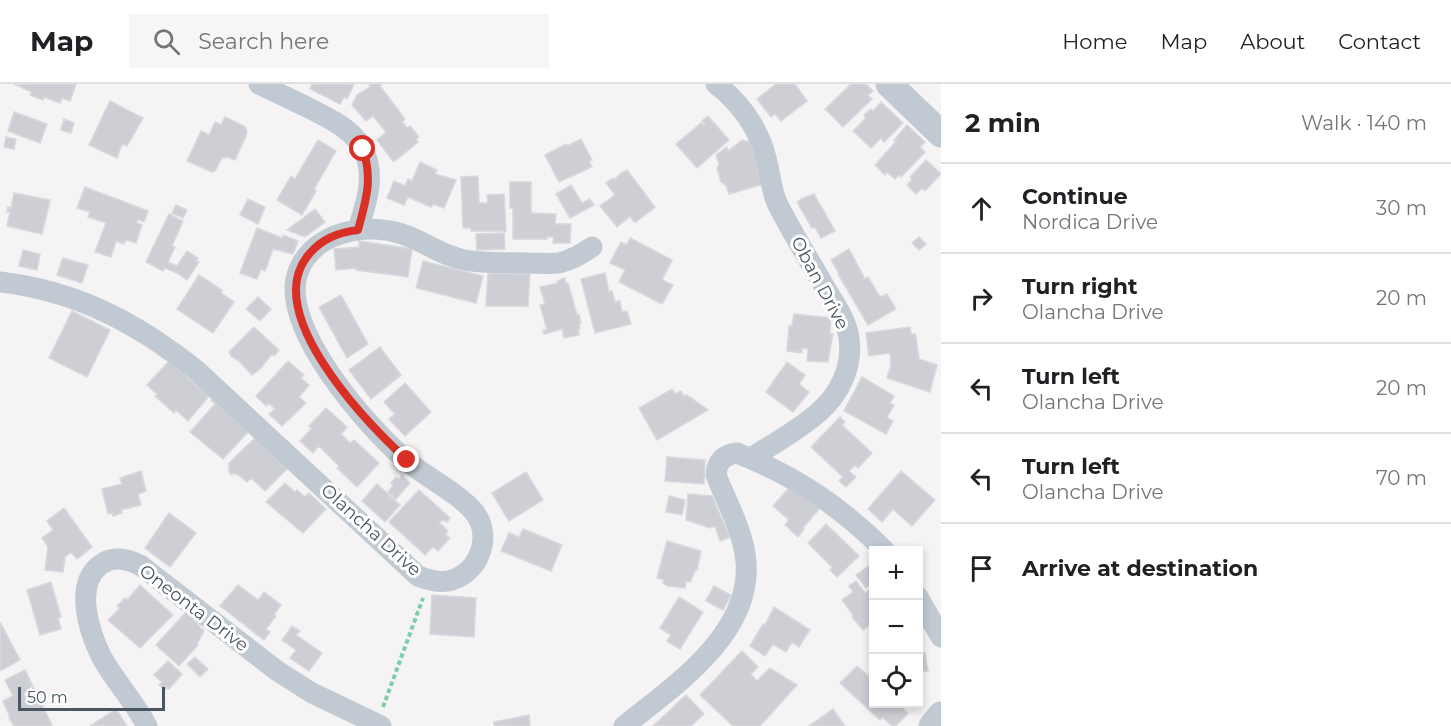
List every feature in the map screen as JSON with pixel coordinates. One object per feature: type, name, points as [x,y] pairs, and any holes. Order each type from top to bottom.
[{"type":"street","points":[[259,84],[341,124],[363,149],[369,166],[369,184],[358,230]]},
{"type":"street","name":"Oban Drive","points":[[716,84],[742,108],[755,128],[766,155],[775,198],[844,320],[849,339],[847,368],[834,396],[811,418],[751,459]]},
{"type":"street","points":[[889,84],[941,134]]},
{"type":"street","name":"Olancha Drive","points":[[0,282],[61,294],[102,309],[136,326],[196,370],[418,576],[430,580],[448,581],[463,575],[473,566],[480,554],[483,540],[482,528],[476,514],[407,460],[351,404],[324,364],[305,328],[296,306],[297,274],[304,260],[316,247],[332,237],[358,230],[380,229],[402,234],[443,254],[481,262],[558,263],[575,258],[592,247]]},
{"type":"street","points":[[624,726],[691,673],[712,650],[729,625],[741,598],[746,563],[742,543],[716,475],[721,459],[729,454],[737,453],[790,477],[825,498],[858,524],[880,546]]},
{"type":"street","name":"Oneonta Drive","points":[[147,726],[101,655],[91,630],[86,604],[88,580],[105,562],[116,558],[129,560],[140,566],[276,670],[312,693],[379,725]]},
{"type":"street","points":[[920,600],[941,638]]},
{"type":"street","points":[[932,726],[941,715]]},
{"type":"path","points":[[379,725],[430,580]]},
{"type":"building","points":[[14,84],[76,84],[70,101],[62,98],[60,103],[30,95],[32,92]]},
{"type":"building","points":[[312,84],[354,84],[347,99],[344,97],[340,104],[310,89]]},
{"type":"building","points":[[369,84],[382,84],[380,86],[405,119],[402,122],[407,128],[410,126],[419,137],[416,139],[418,142],[393,161],[377,140],[386,132],[373,116],[366,121],[352,105],[357,95],[370,87]]},
{"type":"building","points":[[776,84],[795,84],[807,101],[781,121],[775,114],[771,117],[757,99]]},
{"type":"building","points":[[851,84],[866,84],[873,91],[868,95],[872,99],[843,127],[825,109]]},
{"type":"building","points":[[110,101],[143,118],[127,146],[122,144],[117,158],[89,145]]},
{"type":"building","points":[[881,102],[903,123],[884,142],[881,138],[871,148],[853,131],[866,118],[864,115],[871,109],[873,111]]},
{"type":"building","points":[[14,112],[47,124],[40,143],[8,131]]},
{"type":"building","points":[[708,116],[729,140],[697,168],[676,144],[701,123],[705,124],[702,121]]},
{"type":"building","points":[[225,117],[244,126],[247,130],[235,160],[222,158],[215,171],[212,172],[187,161],[201,131],[209,135],[215,122],[221,125]]},
{"type":"building","points":[[64,119],[74,123],[71,133],[61,130]]},
{"type":"building","points":[[907,125],[925,142],[920,147],[925,152],[901,177],[899,175],[895,179],[887,172],[885,175],[875,165]]},
{"type":"building","points":[[6,137],[16,139],[14,149],[4,147]]},
{"type":"building","points":[[581,139],[592,160],[589,161],[592,167],[559,182],[545,155]]},
{"type":"building","points":[[318,140],[336,151],[302,215],[277,200],[291,176],[295,179]]},
{"type":"building","points":[[742,140],[750,142],[761,185],[729,194],[726,185],[721,182],[716,155],[727,147],[728,151]]},
{"type":"building","points":[[926,160],[941,174],[925,191],[922,188],[916,194],[907,185],[912,180],[910,177]]},
{"type":"building","points":[[420,162],[437,170],[435,174],[456,180],[444,208],[433,204],[431,207],[408,197],[404,205],[387,198],[394,181],[405,186],[408,179],[412,181]]},
{"type":"building","points":[[627,170],[655,207],[636,222],[630,216],[617,227],[600,206],[615,195],[606,183]]},
{"type":"building","points":[[478,176],[479,203],[488,203],[487,195],[504,194],[506,231],[471,231],[471,228],[463,228],[461,177]]},
{"type":"building","points":[[510,182],[531,182],[531,213],[556,214],[555,224],[571,224],[570,243],[553,243],[554,237],[513,239]]},
{"type":"building","points":[[571,185],[582,203],[590,199],[594,205],[570,218],[556,194]]},
{"type":"building","points":[[85,187],[148,211],[144,222],[138,219],[137,223],[142,225],[136,243],[126,240],[124,244],[116,241],[111,257],[95,252],[106,223],[88,217],[90,212],[77,208]]},
{"type":"building","points":[[14,193],[50,200],[42,234],[7,226],[10,212],[7,212],[8,207],[11,208]]},
{"type":"building","points":[[814,194],[835,231],[821,238],[815,227],[812,228],[797,202]]},
{"type":"building","points":[[248,199],[265,207],[258,224],[240,215]]},
{"type":"building","points":[[176,205],[187,210],[183,218],[172,213]]},
{"type":"building","points":[[315,209],[325,222],[305,237],[287,230]]},
{"type":"building","points":[[169,214],[183,221],[168,262],[177,266],[187,251],[198,258],[196,261],[199,262],[187,280],[177,273],[165,268],[163,271],[146,262]]},
{"type":"building","points":[[257,228],[282,238],[283,235],[298,241],[293,254],[273,249],[265,271],[261,269],[257,279],[240,273]]},
{"type":"building","points":[[504,233],[505,249],[477,250],[476,234]]},
{"type":"building","points":[[919,237],[926,244],[919,250],[912,243]]},
{"type":"building","points":[[630,238],[672,260],[662,280],[673,285],[662,304],[619,282],[625,270],[610,263],[621,242],[627,245]]},
{"type":"building","points":[[359,241],[412,249],[408,277],[356,270],[356,268],[336,270],[334,249],[359,247]]},
{"type":"building","points":[[849,249],[865,279],[868,277],[880,297],[887,294],[896,309],[868,325],[831,260]]},
{"type":"building","points":[[23,250],[40,254],[37,270],[19,266]]},
{"type":"building","points":[[63,258],[88,265],[82,283],[57,275]]},
{"type":"building","points":[[423,261],[483,276],[476,303],[416,288]]},
{"type":"building","points":[[488,273],[530,274],[528,306],[486,306]]},
{"type":"building","points":[[605,273],[609,292],[612,291],[615,302],[620,301],[622,312],[627,311],[631,324],[595,333],[581,279]]},
{"type":"building","points":[[199,275],[222,290],[221,293],[234,302],[213,333],[177,309]]},
{"type":"building","points":[[565,278],[581,323],[578,329],[579,335],[564,338],[562,329],[544,334],[543,330],[547,330],[540,305],[545,304],[540,287],[558,283],[557,281]]},
{"type":"building","points":[[341,295],[368,344],[347,358],[319,307]]},
{"type":"building","points":[[258,297],[271,309],[260,321],[246,309]]},
{"type":"building","points":[[72,311],[110,330],[87,377],[49,358]]},
{"type":"building","points":[[794,314],[831,318],[830,334],[833,334],[828,362],[807,361],[808,349],[802,348],[802,353],[787,351],[789,326],[792,326]]},
{"type":"building","points":[[254,327],[279,350],[274,356],[272,354],[252,375],[229,352]]},
{"type":"building","points":[[910,327],[911,334],[915,334],[916,337],[919,359],[937,365],[930,392],[887,378],[891,365],[890,353],[869,356],[866,333]]},
{"type":"building","points":[[380,347],[401,375],[371,399],[349,370]]},
{"type":"building","points":[[169,361],[209,396],[188,421],[176,410],[174,413],[155,396],[157,394],[147,385]]},
{"type":"building","points":[[288,361],[304,375],[301,378],[309,385],[299,397],[306,403],[282,426],[269,414],[275,409],[269,403],[266,406],[256,396]]},
{"type":"building","points":[[787,362],[805,375],[799,384],[809,392],[793,412],[766,392]]},
{"type":"building","points":[[862,377],[894,396],[890,403],[894,405],[887,417],[893,421],[886,434],[844,411]]},
{"type":"building","points":[[405,383],[431,412],[405,436],[389,419],[395,414],[384,402]]},
{"type":"building","points":[[672,389],[675,394],[681,391],[684,396],[687,395],[708,410],[657,440],[639,408]]},
{"type":"building","points":[[212,399],[248,432],[223,459],[190,432],[215,404]]},
{"type":"building","points":[[326,408],[347,427],[341,434],[350,443],[354,440],[379,463],[357,487],[319,446],[313,453],[300,441],[312,428],[309,426]]},
{"type":"building","points":[[840,417],[845,422],[842,425],[872,453],[858,468],[855,465],[849,471],[856,477],[846,487],[839,481],[843,477],[811,447]]},
{"type":"building","points":[[255,438],[287,469],[265,491],[251,478],[247,482],[229,472],[229,463]]},
{"type":"building","points":[[667,457],[705,460],[704,484],[665,481]]},
{"type":"building","points":[[141,471],[146,491],[138,494],[141,505],[121,510],[122,513],[113,516],[112,513],[108,514],[102,489],[122,484],[120,478]]},
{"type":"building","points":[[901,471],[935,500],[912,526],[893,509],[882,522],[868,509]]},
{"type":"building","points":[[526,472],[543,500],[509,521],[492,493]]},
{"type":"building","points":[[402,475],[410,483],[396,499],[388,492],[393,486],[391,483],[396,477],[399,479]]},
{"type":"building","points":[[285,483],[305,497],[309,493],[326,509],[303,533],[266,502]]},
{"type":"building","points":[[377,484],[400,505],[385,522],[362,501]]},
{"type":"building","points":[[789,488],[820,508],[798,537],[785,525],[789,520],[773,506]]},
{"type":"building","points":[[419,490],[450,518],[447,522],[443,520],[439,522],[448,531],[445,534],[450,538],[438,551],[433,547],[425,555],[389,522]]},
{"type":"building","points":[[688,494],[712,496],[730,537],[720,541],[715,526],[710,528],[686,520]]},
{"type":"building","points":[[669,496],[685,500],[682,515],[666,512]]},
{"type":"building","points":[[64,508],[92,547],[77,559],[71,552],[65,557],[63,572],[45,570],[48,547],[42,538],[53,530],[47,521]]},
{"type":"building","points":[[169,513],[196,533],[170,567],[145,548]]},
{"type":"building","points":[[826,524],[859,556],[837,577],[830,570],[832,567],[808,543]]},
{"type":"building","points":[[523,529],[562,545],[551,571],[501,551],[509,533],[519,537]]},
{"type":"building","points":[[667,541],[701,551],[697,570],[690,582],[686,581],[685,588],[668,586],[663,583],[664,580],[657,578]]},
{"type":"building","points":[[869,566],[869,586],[866,588],[856,575]]},
{"type":"building","points":[[856,581],[865,593],[869,590],[869,626],[863,630],[842,600],[853,592],[849,586]]},
{"type":"building","points":[[51,582],[61,617],[58,618],[61,629],[40,635],[27,590]]},
{"type":"building","points":[[140,585],[173,615],[140,648],[108,620],[120,608],[117,606],[125,598],[127,600]]},
{"type":"building","points":[[238,585],[258,600],[264,592],[281,605],[266,629],[270,632],[264,640],[220,606]]},
{"type":"building","points":[[714,586],[731,595],[723,610],[706,601]]},
{"type":"building","points":[[432,595],[476,598],[474,637],[430,634]]},
{"type":"building","points":[[679,597],[703,612],[680,649],[667,641],[671,635],[660,628]]},
{"type":"building","points":[[774,607],[810,630],[799,647],[792,642],[786,652],[773,644],[765,656],[750,646]]},
{"type":"building","points":[[186,612],[204,631],[198,645],[179,666],[156,645]]},
{"type":"building","points":[[0,622],[20,660],[0,671]]},
{"type":"building","points":[[292,626],[300,631],[296,635],[322,653],[309,671],[290,658],[296,650],[282,640]]},
{"type":"building","points":[[742,651],[758,667],[751,674],[757,681],[770,668],[797,685],[760,726],[733,726],[700,695]]},
{"type":"building","points":[[923,653],[925,653],[928,671],[923,672]]},
{"type":"building","points":[[195,657],[208,669],[200,677],[187,664]]},
{"type":"building","points":[[168,661],[182,674],[169,689],[165,690],[159,685],[162,682],[154,675]]},
{"type":"building","points":[[857,666],[869,677],[869,708],[902,708],[908,713],[896,726],[892,726],[882,717],[880,720],[840,683]]},
{"type":"building","points":[[25,670],[52,725],[14,726],[9,718],[3,701],[13,696],[5,680]]},
{"type":"building","points":[[686,695],[704,714],[691,726],[653,726]]},
{"type":"building","points":[[116,709],[127,726],[90,726]]},
{"type":"building","points":[[833,709],[845,726],[809,726]]},
{"type":"building","points":[[529,715],[530,726],[494,726],[494,722]]},
{"type":"route","points":[[363,149],[369,166],[369,184],[358,230],[332,237],[316,247],[304,260],[297,274],[296,306],[324,364],[351,404],[407,460]]}]
